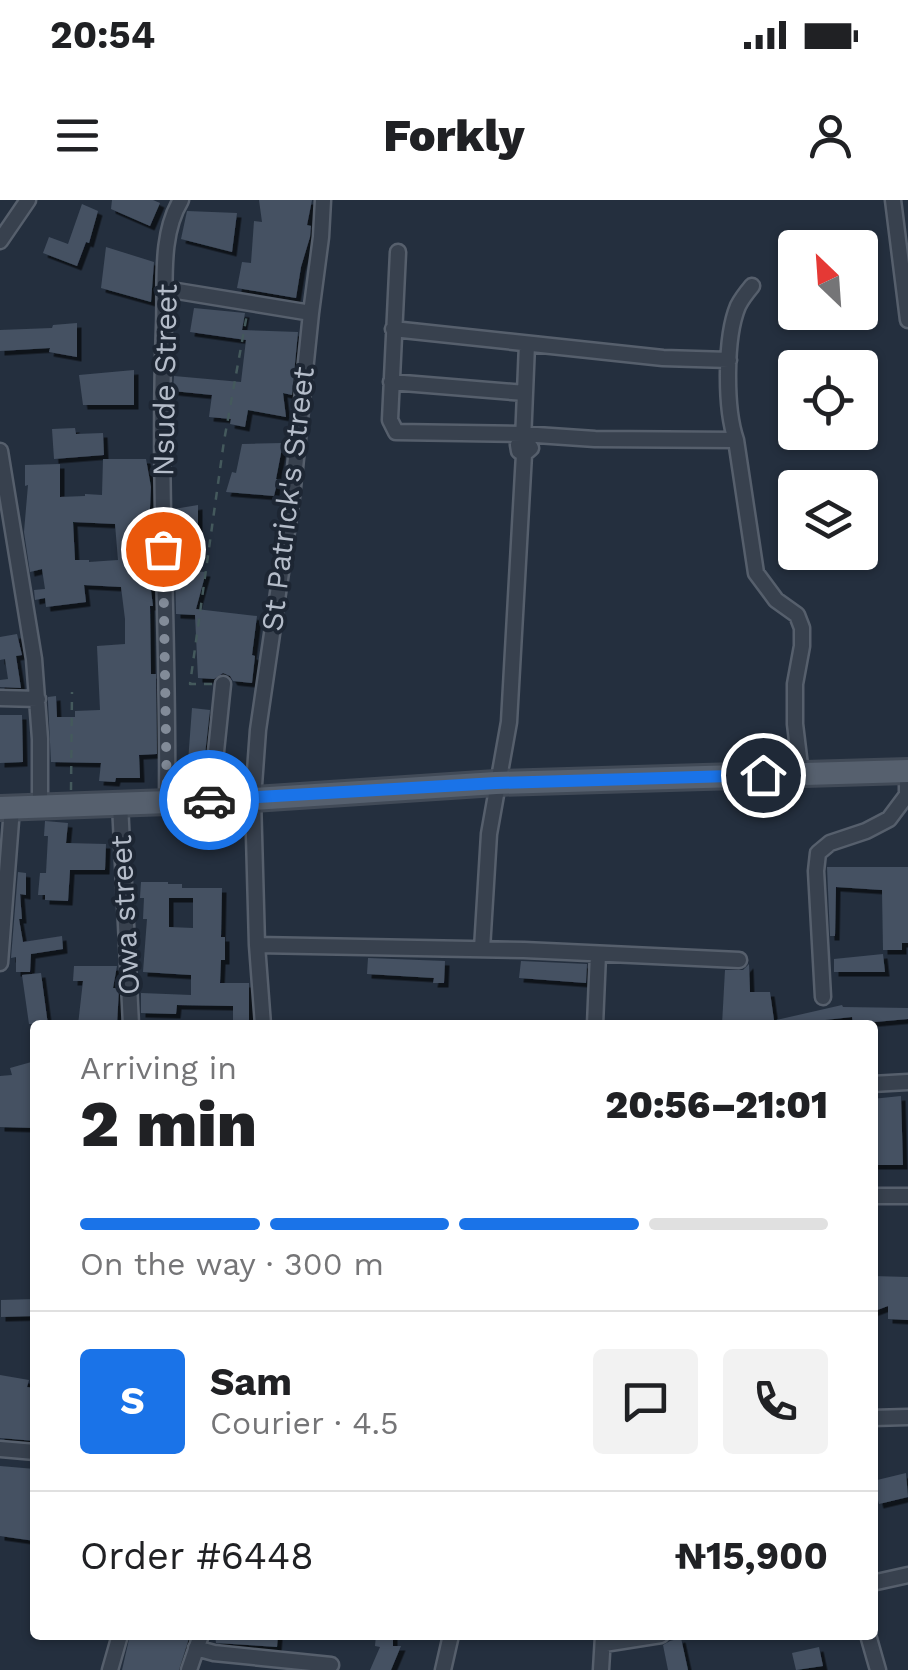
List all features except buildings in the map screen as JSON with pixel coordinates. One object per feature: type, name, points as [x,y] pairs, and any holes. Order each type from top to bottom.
[{"type":"main road","points":[[6,808],[253,799],[496,783],[908,771]]},
{"type":"street","points":[[0,241],[28,200]]},
{"type":"street","name":"Nsude Street","points":[[167,802],[165,289],[172,214],[181,200]]},
{"type":"street","name":"St Patrick's Street","points":[[263,1020],[253,799],[258,730],[292,497],[323,200]]},
{"type":"street","points":[[893,200],[908,320]]},
{"type":"street","points":[[398,252],[390,420],[396,432],[523,443],[736,440]]},
{"type":"street","points":[[752,286],[738,308],[732,331],[730,414],[756,573],[776,600],[797,615],[802,628],[794,724],[801,774]]},
{"type":"street","points":[[165,289],[311,312]]},
{"type":"street","points":[[393,329],[663,358],[729,360]]},
{"type":"street","points":[[482,949],[489,834],[509,722],[528,344]]},
{"type":"street","points":[[391,382],[525,393]]},
{"type":"street","points":[[0,451],[32,645],[38,699],[40,806]]},
{"type":"street","points":[[211,800],[223,684]]},
{"type":"street","points":[[0,698],[38,699]]},
{"type":"street","points":[[822,997],[818,854],[830,843],[889,819],[907,795],[908,771]]},
{"type":"street","name":"Owa street","points":[[120,804],[131,1020]]},
{"type":"street","points":[[0,963],[6,808]]},
{"type":"street","points":[[257,944],[739,960]]},
{"type":"street","points":[[595,1020],[598,954]]},
{"type":"street","points":[[878,1084],[908,1082]]},
{"type":"street","points":[[878,1196],[908,1196]]},
{"type":"street","points":[[878,1418],[908,1417]]},
{"type":"street","points":[[0,1448],[30,1451]]},
{"type":"street","points":[[878,1581],[908,1575]]},
{"type":"street","points":[[110,1670],[119,1640]]},
{"type":"street","points":[[443,1670],[450,1640]]},
{"type":"street","points":[[601,1670],[603,1640]]},
{"type":"street","points":[[869,1640],[878,1670]]},
{"type":"street","points":[[188,1670],[199,1641],[214,1653],[331,1665]]},
{"type":"path","points":[[223,684],[190,684],[224,442],[249,303]]},
{"type":"path","points":[[72,692],[72,807]]},
{"type":"way so far","points":[[163,549],[167,802],[209,800]]},
{"type":"route","points":[[209,800],[496,783],[763,775]]}]
